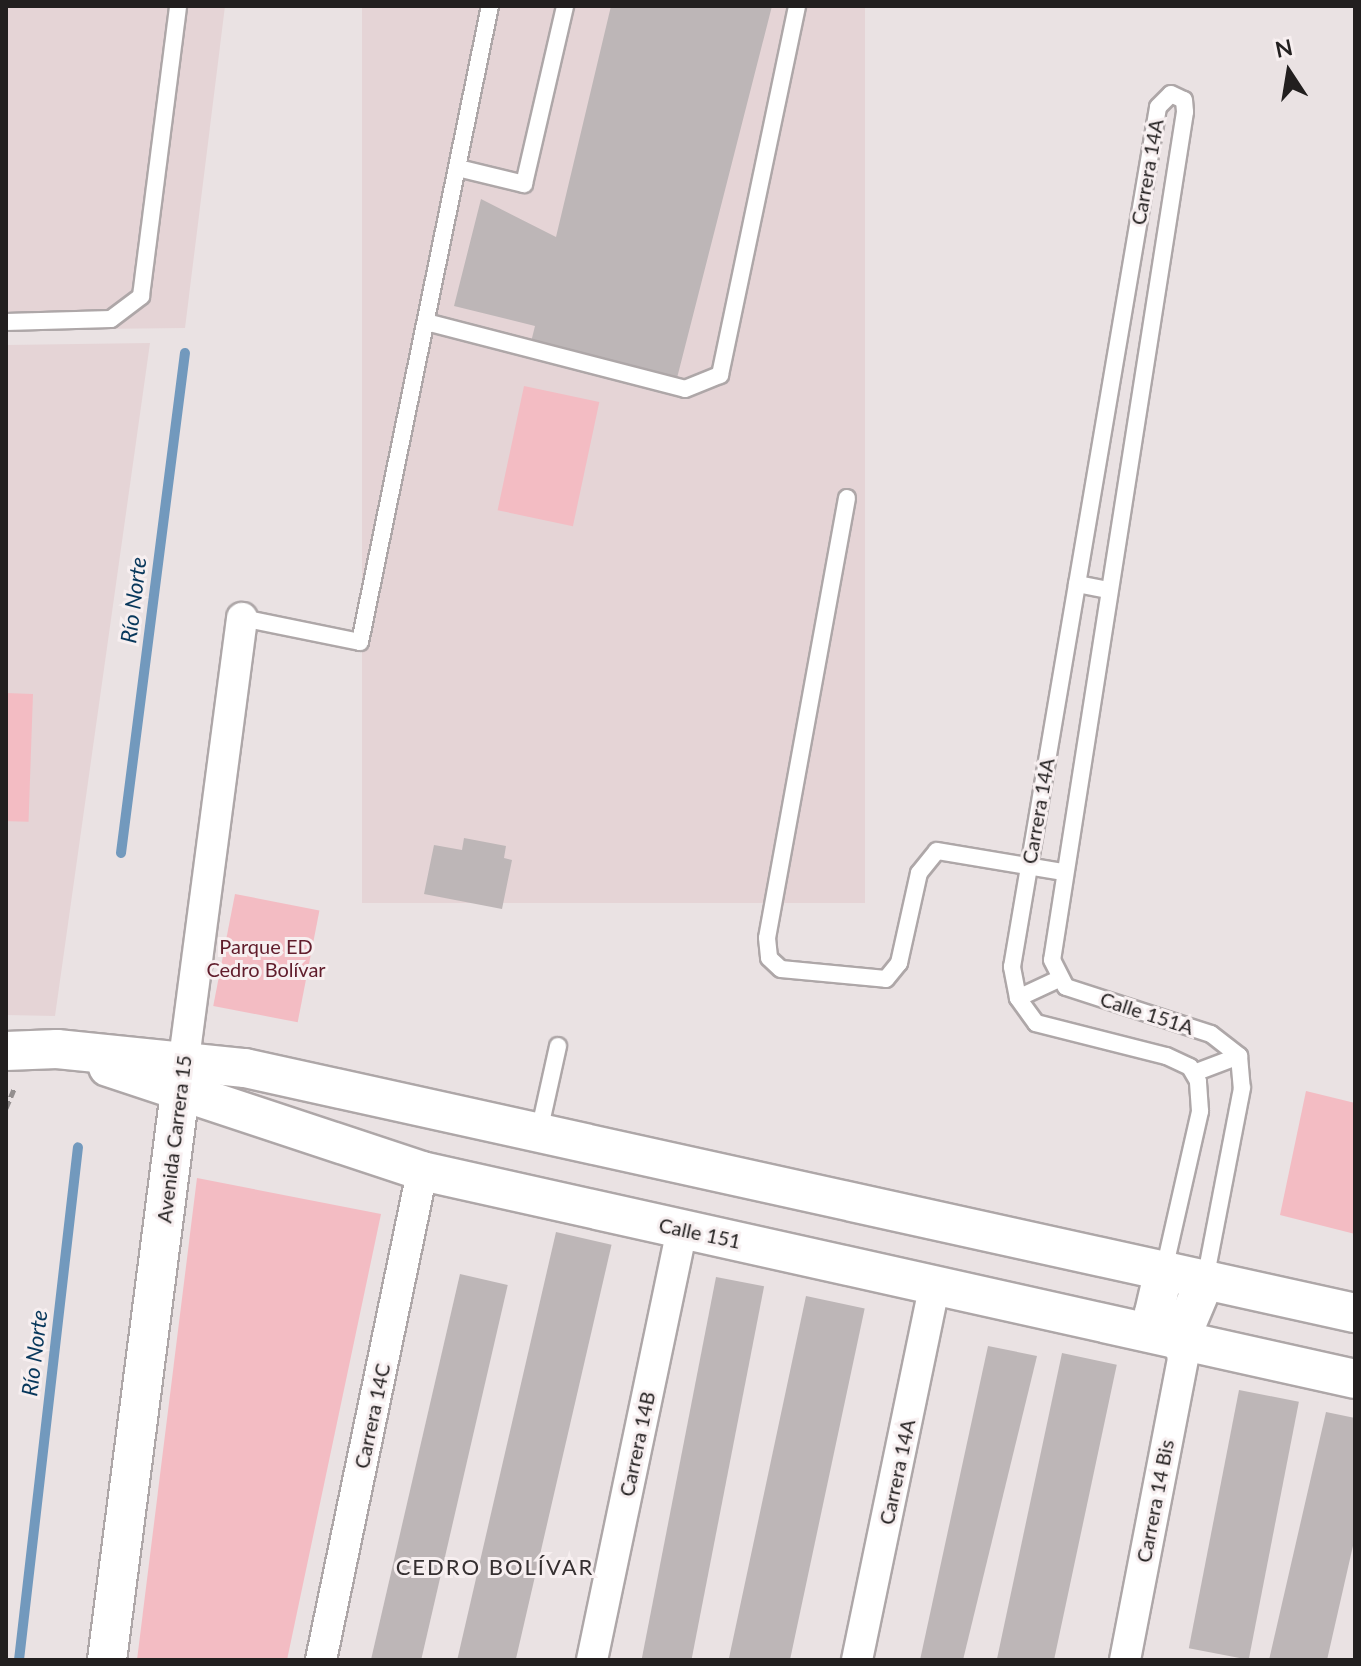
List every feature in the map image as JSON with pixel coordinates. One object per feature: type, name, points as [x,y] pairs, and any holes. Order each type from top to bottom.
[{"type":"street","name":"Avenida Carrera 15","points":[[107,1660],[242,618]]},
{"type":"street","name":"Calle 151","points":[[11,1068],[57,1049],[182,1076],[539,1132],[1355,1313]]},
{"type":"street","name":"Calle 151","points":[[182,1076],[422,1171],[1355,1379]]},
{"type":"street","name":"Carrera 14C","points":[[321,1660],[422,1171]]},
{"type":"street","name":"Carrera 14B","points":[[592,1660],[682,1229]]},
{"type":"street","points":[[1164,1270],[1154,1313],[1179,1342],[1205,1280]]},
{"type":"street","name":"Carrera 14A","points":[[857,1660],[935,1285]]},
{"type":"street","name":"Carrera 14 Bis","points":[[1125,1660],[1183,1358],[1179,1342]]},
{"type":"lane","points":[[6,322],[64,322],[125,315],[141,296],[178,6]]},
{"type":"lane","points":[[242,618],[360,642],[430,323],[490,6]]},
{"type":"lane","points":[[458,168],[524,184],[565,6]]},
{"type":"lane","points":[[430,323],[685,389],[720,375],[797,6]]},
{"type":"lane","name":"Carrera 14A","points":[[1018,998],[1012,967],[1158,107],[1164,97],[1179,96],[1185,112],[1063,872],[1057,975]]},
{"type":"lane","points":[[1136,238],[1164,243]]},
{"type":"lane","points":[[847,498],[767,938],[769,958],[781,969],[886,979],[899,963],[925,861],[953,850],[1063,872]]},
{"type":"lane","points":[[1077,584],[1108,590]]},
{"type":"lane","points":[[1018,998],[1057,975]]},
{"type":"lane","name":"Calle 151A","points":[[1057,975],[1211,1034],[1239,1056]]},
{"type":"lane","name":"Calle 151A","points":[[1018,998],[1036,1023],[1166,1056],[1194,1073]]},
{"type":"lane","points":[[539,1132],[558,1046]]},
{"type":"lane","points":[[1164,1270],[1200,1111],[1194,1073],[1239,1056],[1242,1088],[1205,1280]]},
{"type":"path","points":[[6,1108],[11,1068]]},
{"type":"shaded area","points":[[6,6],[225,6],[185,328],[6,330]]},
{"type":"shaded area","points":[[362,6],[865,6],[865,903],[362,903]]},
{"type":"shaded area","points":[[150,343],[55,1016],[6,1015],[6,345]]},
{"type":"green space","points":[[524,386],[599,402],[573,526],[498,510]]},
{"type":"green space","points":[[6,693],[33,694],[29,822],[6,821]]},
{"type":"green space","name":"Parque ED Cedro Bolívar","points":[[235,894],[319,910],[298,1022],[213,1006]]},
{"type":"green space","points":[[1306,1091],[1355,1103],[1355,1234],[1280,1215]]},
{"type":"green space","points":[[197,1178],[381,1214],[287,1660],[137,1660]]},
{"type":"building","points":[[611,6],[772,6],[676,382],[530,346],[535,326],[454,306],[481,199],[556,237]]},
{"type":"building","points":[[464,838],[506,846],[504,858],[512,860],[502,909],[424,894],[434,845],[462,850]]},
{"type":"building","points":[[556,1232],[612,1245],[516,1660],[457,1660]]},
{"type":"building","points":[[460,1274],[508,1285],[421,1660],[371,1659]]},
{"type":"building","points":[[716,1277],[764,1286],[691,1660],[642,1660]]},
{"type":"building","points":[[806,1296],[865,1308],[790,1660],[729,1660]]},
{"type":"building","points":[[988,1346],[1037,1356],[963,1660],[920,1660]]},
{"type":"building","points":[[1062,1353],[1117,1365],[1054,1660],[997,1660]]},
{"type":"building","points":[[1239,1390],[1299,1402],[1249,1660],[1189,1648]]},
{"type":"building","points":[[1326,1412],[1355,1418],[1355,1537],[1327,1660],[1269,1660]]},
{"type":"waterway","name":"Río Norte","points":[[121,853],[185,353]]},
{"type":"waterway","name":"Río Norte","points":[[19,1660],[78,1147]]},
{"type":"district","name":"CEDRO BOLÍVAR","points":[[495,1567]]}]
